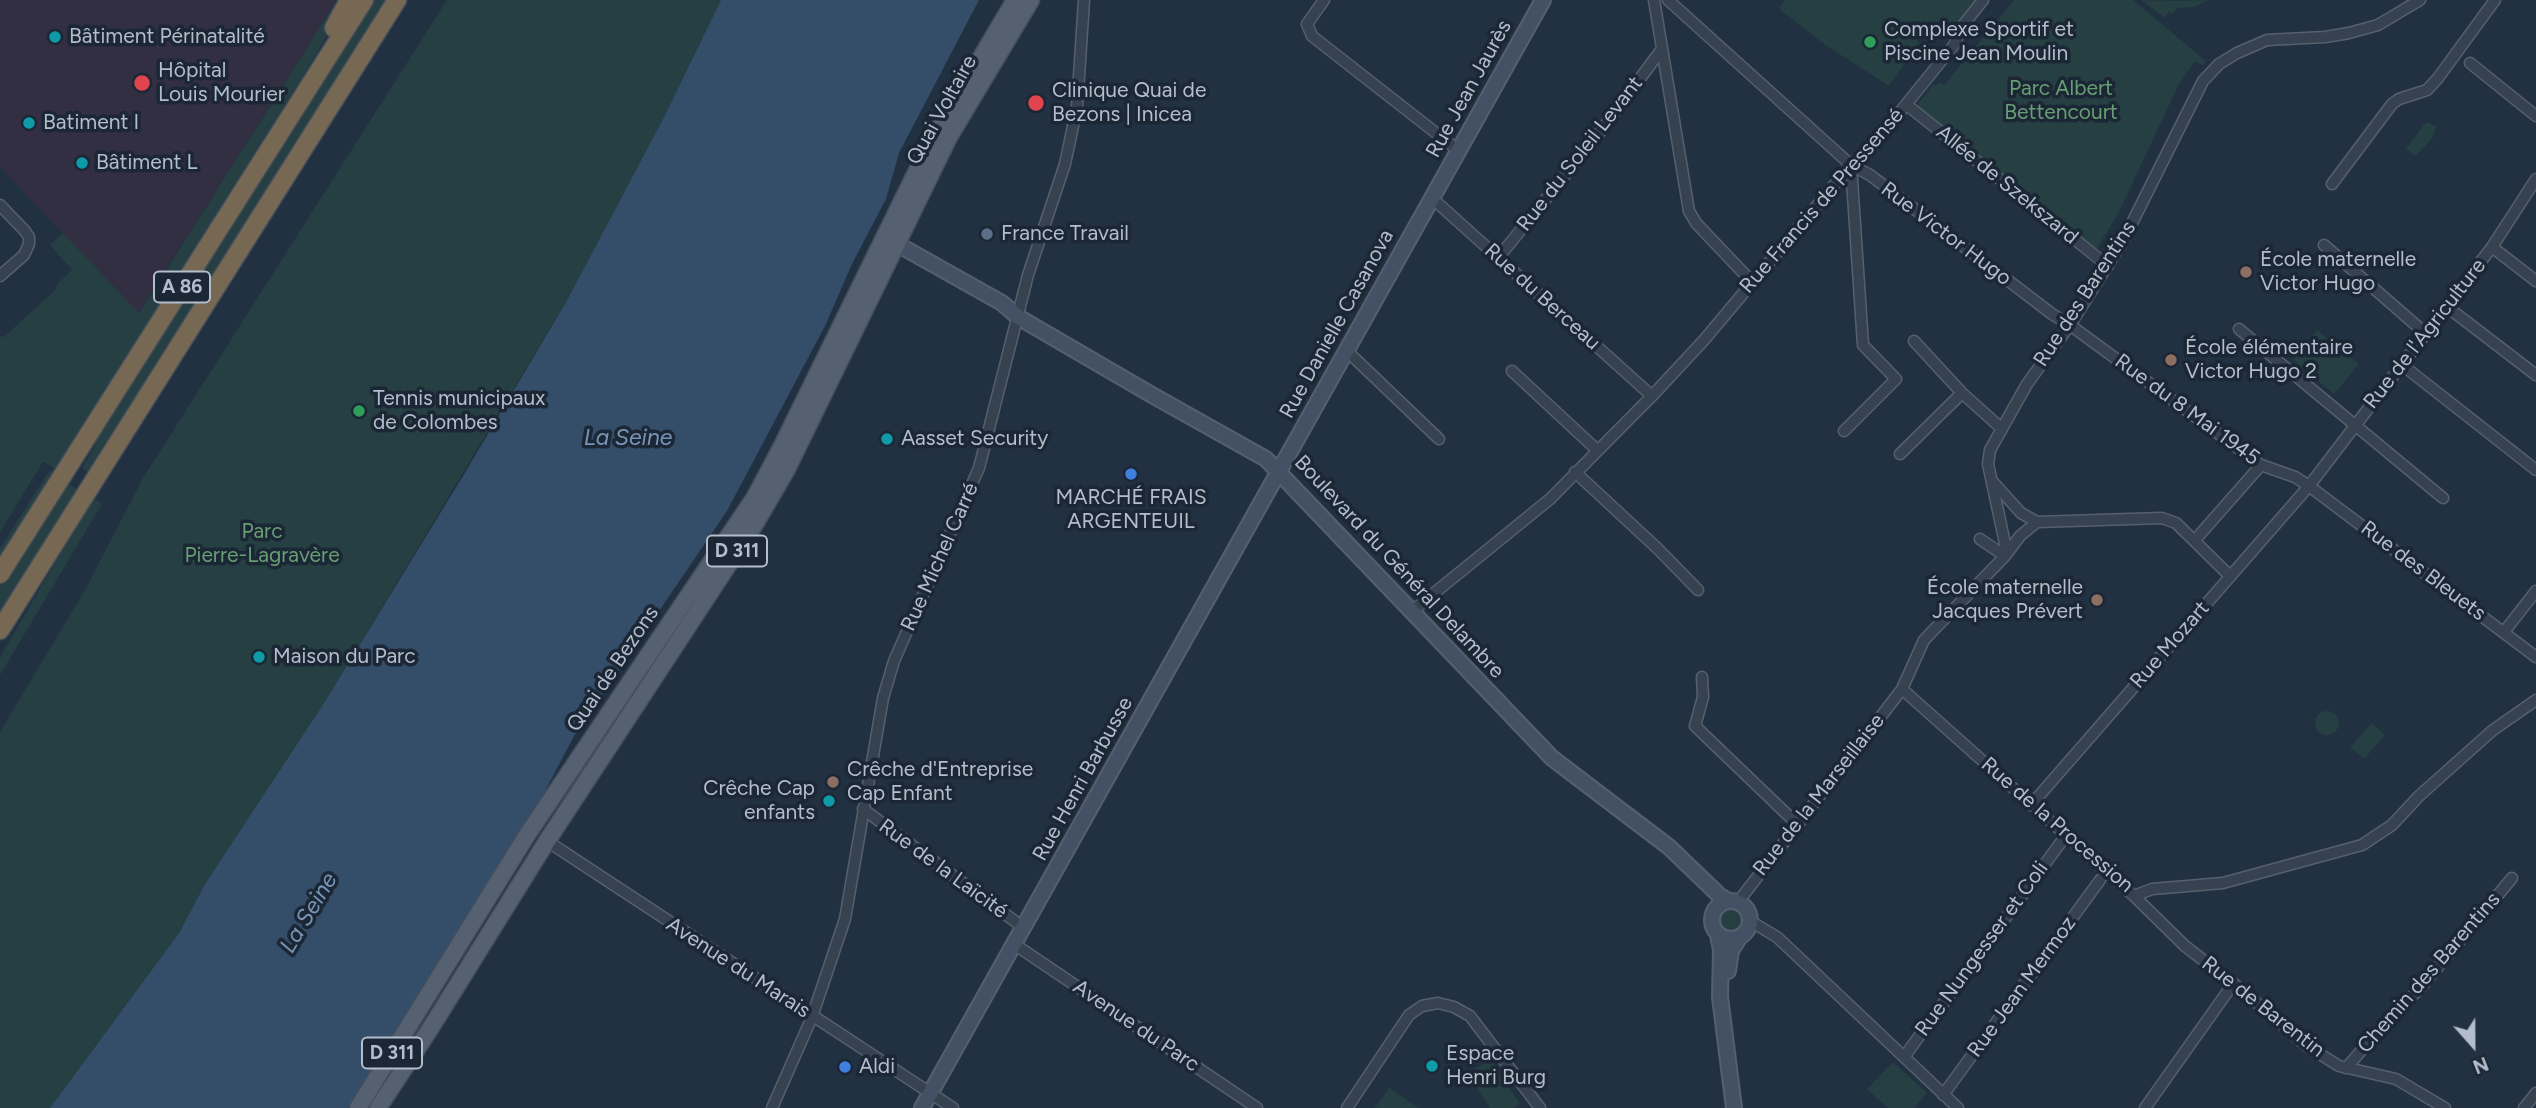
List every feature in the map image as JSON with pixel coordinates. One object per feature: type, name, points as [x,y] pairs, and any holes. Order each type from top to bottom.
[{"type":"highway","points":[[326,61],[321,51],[349,0]]},
{"type":"highway","name":"A 86","points":[[0,574],[364,0]]},
{"type":"highway","name":"A 86","points":[[0,629],[397,0]]},
{"type":"main road","name":"Quai Voltaire","points":[[889,242],[894,217],[930,144],[1015,0]]},
{"type":"main road","name":"Quai Voltaire","points":[[889,242],[1031,0]]},
{"type":"main road","name":"Quai de Bezons","points":[[358,1108],[551,798],[755,496],[870,267],[889,242]]},
{"type":"main road","name":"Quai de Bezons","points":[[378,1108],[780,482],[889,242]]},
{"type":"main road","points":[[513,857],[547,841],[551,798]]},
{"type":"main road","name":"D 311","points":[[391,1108],[502,932],[509,917],[511,899]]},
{"type":"street","name":"Rue Michel Carré","points":[[772,1108],[812,1017],[845,919],[883,698],[894,660],[979,468],[1028,275],[1065,164],[1077,107],[1084,0]]},
{"type":"street","points":[[1324,0],[1307,24],[1312,36],[1459,151]]},
{"type":"street","name":"Rue Jean Jaurès","points":[[1432,198],[1543,0]]},
{"type":"street","points":[[1654,0],[1689,211],[1696,223],[1752,282]]},
{"type":"street","name":"Rue Victor Hugo","points":[[1668,0],[1851,165],[1870,176],[2070,325]]},
{"type":"street","name":"Rue Francis de Pressensé","points":[[1411,612],[1549,499],[1652,396],[1704,340],[1851,165],[1866,154],[1954,45],[1964,24],[1983,0]]},
{"type":"street","name":"Rue des Barentins","points":[[2006,554],[1988,464],[1990,450],[2026,384],[2070,325],[2132,224],[2203,81],[2219,64],[2236,53],[2267,40],[2325,37],[2369,28],[2420,0]]},
{"type":"street","points":[[2332,184],[2392,104],[2427,90],[2438,78],[2495,0]]},
{"type":"street","name":"Rue du Soleil Levant","points":[[1498,258],[1597,136],[1662,49]]},
{"type":"street","points":[[2470,63],[2536,116]]},
{"type":"street","name":"Allée de Szekszard","points":[[1907,104],[2108,265]]},
{"type":"street","points":[[1844,431],[1896,379],[1863,345],[1851,165]]},
{"type":"street","name":"Rue de l'Agriculture","points":[[2309,486],[2492,247],[2536,179]]},
{"type":"street","name":"Rue du Berceau","points":[[1432,198],[1652,396]]},
{"type":"street","name":"Rue Danielle Casanova","points":[[1280,470],[1432,198]]},
{"type":"street","points":[[0,205],[29,237],[24,255],[0,276]]},
{"type":"street","name":"Boulevard du Général Delambre","points":[[889,242],[1002,303],[1018,317],[1266,458],[1552,758],[1669,847],[1720,896],[1733,901]]},
{"type":"street","points":[[2324,245],[2425,334]]},
{"type":"street","points":[[2492,247],[2536,281]]},
{"type":"street","points":[[2446,306],[2536,375]]},
{"type":"street","name":"Rue du 8 Mai 1945","points":[[2070,325],[2261,465],[2295,477],[2309,486]]},
{"type":"street","points":[[2239,328],[2443,498]]},
{"type":"street","points":[[1914,341],[1962,393],[2001,428]]},
{"type":"street","points":[[1347,351],[1439,439]]},
{"type":"street","points":[[2401,364],[2536,470]]},
{"type":"street","points":[[1512,370],[1597,450]]},
{"type":"street","points":[[1900,454],[1962,393]]},
{"type":"street","points":[[2195,540],[2261,465]]},
{"type":"street","name":"Rue Henri Barbusse","points":[[922,1108],[1280,470]]},
{"type":"street","points":[[1575,472],[1698,590]]},
{"type":"street","points":[[1993,482],[2021,513],[2037,522],[2162,518],[2176,523],[2230,576]]},
{"type":"street","name":"Rue Mozart","points":[[2031,805],[2309,486]]},
{"type":"street","name":"Rue des Bleuets","points":[[2309,486],[2536,657]]},
{"type":"street","points":[[1902,689],[1924,640],[2020,536],[2037,522]]},
{"type":"street","points":[[1980,539],[2006,554]]},
{"type":"street","points":[[2504,632],[2536,591]]},
{"type":"street","points":[[1702,677],[1703,696],[1695,726],[1796,823]]},
{"type":"street","name":"Rue de la Procession","points":[[1902,689],[2031,805],[2103,876],[2134,896],[2152,889],[2223,883],[2362,845],[2392,825],[2419,796],[2493,730],[2536,700]]},
{"type":"street","name":"Rue de la Marseillaise","points":[[1733,901],[1902,689]]},
{"type":"street","name":"Rue de la Laïcité","points":[[863,809],[1024,928]]},
{"type":"street","name":"Rue Nungesser et Coli","points":[[1904,1057],[2063,839]]},
{"type":"street","name":"Avenue du Marais","points":[[547,841],[953,1108]]},
{"type":"street","name":"Boulevard du Général Delambre","points":[[1697,873],[1710,896],[1714,910]]},
{"type":"street","name":"Rue Jean Mermoz","points":[[1943,1095],[2103,876]]},
{"type":"street","name":"Chemin des Barentins","points":[[2346,1068],[2423,985],[2512,878]]},
{"type":"street","name":"Rue de Barentin","points":[[2134,896],[2185,946],[2307,1046],[2339,1066],[2396,1079],[2445,1108]]},
{"type":"street","points":[[1734,1108],[1720,997],[1721,950],[1712,923],[1714,910],[1719,904],[1733,901],[1748,911],[1744,931],[1731,951],[1728,985],[1743,1108]]},
{"type":"street","points":[[1718,935],[1728,939],[1744,931],[1763,930],[1777,937],[1958,1108]]},
{"type":"street","name":"Avenue du Parc","points":[[1014,944],[1257,1108]]},
{"type":"street","points":[[2145,1108],[2233,984]]},
{"type":"street","points":[[1347,1108],[1409,1015],[1422,1006],[1437,1003],[1454,1006],[1470,1016],[1540,1108]]},
{"type":"street","points":[[2524,1108],[2536,1093]]},
{"type":"shaded area","name":"Hôpital Louis Mourier","points":[[0,0],[337,0],[138,313],[0,167]]},
{"type":"green space","points":[[337,0],[347,0],[313,60],[56,469],[43,462],[0,532],[0,336],[4,337],[55,290],[58,283],[72,270],[50,245],[63,233],[139,313]]},
{"type":"green space","points":[[371,0],[391,0],[91,474],[82,468],[97,441],[94,436]]},
{"type":"green space","name":"Parc Pierre-Lagravère","points":[[447,0],[721,0],[664,117],[565,304],[324,703],[205,884],[179,933],[50,1108],[0,1108],[0,732],[85,590],[143,478]]},
{"type":"green space","name":"Complexe Sportif et Piscine Jean Moulin","points":[[1785,0],[1978,0],[1949,37],[1929,24],[1889,86],[1824,44],[1781,10],[1779,7]]},
{"type":"green space","name":"Parc Albert Bettencourt","points":[[2014,0],[2133,0],[2206,61],[2203,65],[2194,62],[2178,86],[2119,212],[2095,252],[1911,113],[1932,86],[1940,83],[1944,85]]},
{"type":"green space","points":[[2141,0],[2208,0],[2194,7],[2177,8],[2165,18]]},
{"type":"green space","points":[[2426,122],[2436,126],[2433,137],[2416,156],[2406,149]]},
{"type":"green space","points":[[2317,330],[2359,364],[2334,394],[2293,360]]},
{"type":"green space","points":[[49,471],[55,473],[0,557],[0,548]]},
{"type":"green space","points":[[69,484],[79,491],[0,616],[0,587]]},
{"type":"green space","points":[[93,498],[102,504],[0,675],[0,657]]},
{"type":"green space","points":[[2327,711],[2336,714],[2339,723],[2336,732],[2327,735],[2318,732],[2315,723],[2318,714]]},
{"type":"green space","points":[[2372,723],[2385,735],[2364,759],[2350,747]]},
{"type":"green space","points":[[1731,908],[1740,911],[1743,920],[1740,929],[1731,932],[1722,929],[1719,920],[1722,911]]},
{"type":"green space","points":[[1490,1059],[1520,1104],[1514,1108],[1490,1108],[1468,1074]]},
{"type":"green space","points":[[1893,1062],[1927,1093],[1914,1108],[1888,1108],[1867,1089]]},
{"type":"green space","points":[[1389,1088],[1419,1108],[1375,1108]]},
{"type":"water","name":"La Seine","points":[[721,0],[979,0],[899,153],[886,199],[852,264],[825,326],[727,511],[574,736],[543,795],[481,899],[466,918],[448,954],[348,1108],[50,1108],[179,933],[205,884],[324,703],[463,476],[565,304],[664,117]]},
{"type":"place","name":"Bâtiment Périnatalité","points":[[55,37]]},
{"type":"place","name":"Complexe Sportif et Piscine Jean Moulin","points":[[1870,42]]},
{"type":"place","name":"Hôpital Louis Mourier","points":[[142,83]]},
{"type":"place","name":"Clinique Quai de Bezons | Inicea","points":[[1036,103]]},
{"type":"place","name":"Batiment I","points":[[29,123]]},
{"type":"place","name":"Bâtiment L","points":[[82,163]]},
{"type":"place","name":"France Travail","points":[[987,234]]},
{"type":"place","name":"École maternelle Victor Hugo","points":[[2246,272]]},
{"type":"place","name":"École élémentaire Victor Hugo 2","points":[[2171,360]]},
{"type":"place","name":"Tennis municipaux de Colombes","points":[[359,411]]},
{"type":"place","name":"Aasset Security","points":[[887,439]]},
{"type":"place","name":"MARCHÉ FRAIS ARGENTEUIL","points":[[1131,474]]},
{"type":"place","name":"École maternelle Jacques Prévert","points":[[2097,600]]},
{"type":"place","name":"Maison du Parc","points":[[259,657]]},
{"type":"place","name":"Crêche d'Entreprise Cap Enfant","points":[[833,782]]},
{"type":"place","name":"Crêche Cap enfants","points":[[829,801]]},
{"type":"place","name":"Espace Henri Burg","points":[[1432,1066]]},
{"type":"place","name":"Aldi","points":[[845,1067]]}]
